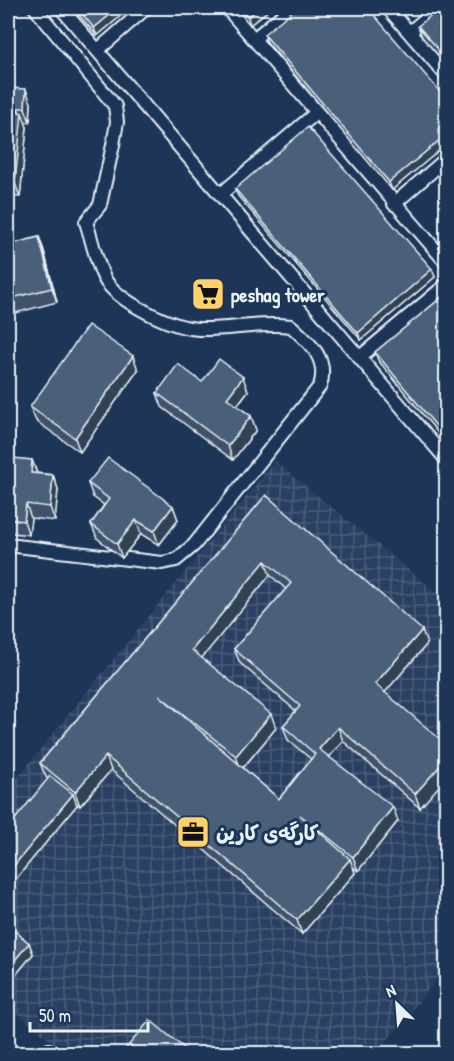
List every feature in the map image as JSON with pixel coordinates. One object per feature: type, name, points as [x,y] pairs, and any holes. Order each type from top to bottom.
[{"type":"street","points":[[8,545],[139,561],[162,563],[176,560],[188,552],[201,536],[320,386],[324,376],[313,346],[291,326],[198,329],[176,324],[124,299],[105,280],[86,222],[100,205],[117,122],[115,106],[35,8]]},
{"type":"street","points":[[60,8],[447,459]]},
{"type":"street","points":[[98,50],[146,8]]},
{"type":"street","points":[[226,8],[394,204],[447,262]]},
{"type":"street","points":[[254,39],[291,8]]},
{"type":"street","points":[[388,8],[447,75]]},
{"type":"street","points":[[410,32],[438,8]]},
{"type":"street","points":[[221,194],[316,113]]},
{"type":"street","points":[[394,204],[447,159]]},
{"type":"street","points":[[360,357],[447,285]]},
{"type":"street","points":[[46,1053],[49,1050],[52,1053]]},
{"type":"shaded area","points":[[275,461],[446,600],[446,968],[377,1053],[66,1053],[8,1006],[8,789]]},
{"type":"building","points":[[77,8],[118,8],[94,28]]},
{"type":"building","points":[[240,8],[259,8],[248,17]]},
{"type":"building","points":[[296,8],[368,8],[447,100],[447,134],[389,182],[264,34]]},
{"type":"building","points":[[440,8],[447,8],[447,59],[418,26]]},
{"type":"building","points":[[8,88],[26,89],[25,108],[18,108],[17,111],[22,113],[15,183],[8,182]]},
{"type":"building","points":[[308,127],[432,269],[358,333],[235,189]]},
{"type":"building","points":[[39,237],[52,288],[8,299],[8,245]]},
{"type":"building","points":[[447,293],[447,439],[375,352]]},
{"type":"building","points":[[88,325],[133,356],[75,438],[30,407]]},
{"type":"building","points":[[219,359],[243,377],[227,398],[251,416],[228,446],[157,393],[178,364],[202,382]]},
{"type":"building","points":[[13,458],[32,460],[31,473],[53,475],[50,507],[26,504],[24,521],[8,519],[8,470],[12,470]]},
{"type":"building","points":[[108,458],[173,506],[154,531],[136,520],[117,544],[91,524],[109,499],[88,483]]},
{"type":"building","points":[[266,495],[422,630],[375,684],[447,745],[447,758],[415,794],[338,727],[319,749],[393,807],[353,857],[300,815],[350,859],[297,920],[106,756],[75,792],[40,763]],"holes":[[[265,561],[291,583],[234,649],[300,706],[283,726],[315,754],[279,799],[159,695],[236,756],[271,714],[192,650]]]},
{"type":"building","points":[[50,776],[73,794],[11,869],[8,866],[8,828]]},
{"type":"building","points":[[8,925],[29,943],[10,966],[8,963]]},
{"type":"building","points":[[150,1020],[190,1053],[122,1053]]},
{"type":"place","name":"peshag tower","points":[[208,294]]},
{"type":"place","name":"کارگەی کارین","points":[[193,832]]}]
